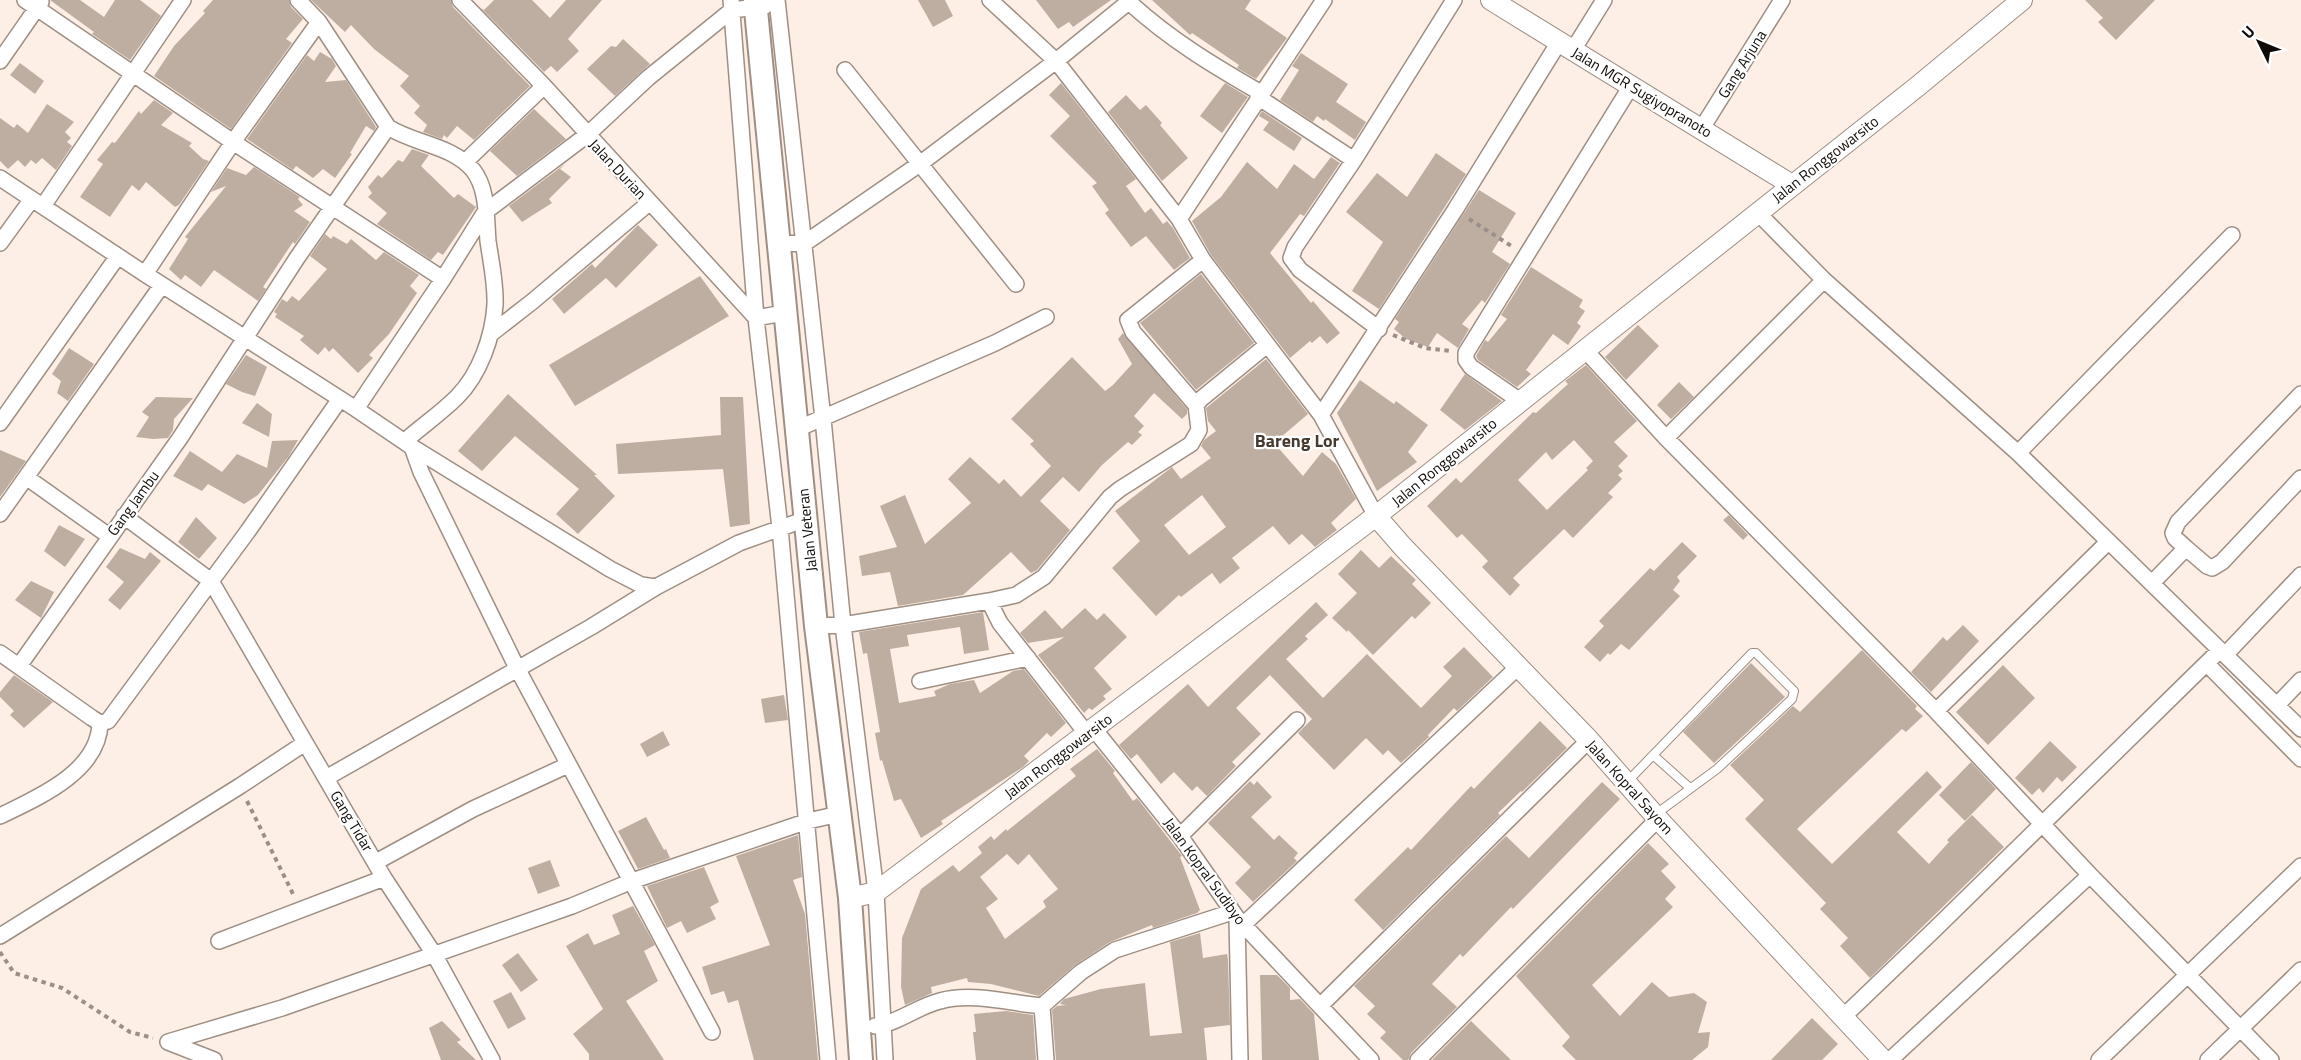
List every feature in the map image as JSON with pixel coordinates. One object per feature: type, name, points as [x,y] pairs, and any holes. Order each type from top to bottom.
[{"type":"main road","name":"Jalan Veteran","points":[[766,3],[777,244],[816,626],[850,898],[861,1060]]},
{"type":"street","points":[[0,243],[37,203],[134,73],[183,0]]},
{"type":"street","points":[[298,0],[319,22],[388,127],[398,134],[443,150],[465,162],[474,172],[484,195],[495,303],[492,333],[468,384],[408,444]]},
{"type":"street","name":"Jalan Durian","points":[[460,0],[544,86],[756,318]]},
{"type":"street","points":[[1179,219],[1324,0]]},
{"type":"street","points":[[1379,329],[1314,282],[1300,270],[1292,258],[1295,247],[1354,160],[1454,0]]},
{"type":"street","name":"Jalan MGR Sugiyopranoto","points":[[1491,0],[1792,185]]},
{"type":"street","points":[[1321,415],[1566,46],[1604,0]]},
{"type":"street","name":"Gang Arjuna","points":[[1702,128],[1782,0]]},
{"type":"street","name":"Jalan Ronggowarsito","points":[[850,898],[876,892],[1376,516],[2022,0]]},
{"type":"street","points":[[994,1],[1056,61],[1179,219],[1203,260],[1321,415],[1376,516]]},
{"type":"street","points":[[777,244],[805,243],[921,163],[1056,61],[1130,1],[1156,27],[1354,160]]},
{"type":"street","points":[[0,61],[35,3],[233,142],[443,279]]},
{"type":"street","points":[[356,409],[485,212],[587,135],[731,5],[766,3],[805,243],[843,624],[876,892],[885,1060]]},
{"type":"street","points":[[731,5],[756,318],[780,528],[828,1060]]},
{"type":"street","points":[[145,274],[233,142],[319,22]]},
{"type":"street","points":[[845,70],[1016,284]]},
{"type":"street","points":[[465,162],[544,86]]},
{"type":"street","points":[[1520,401],[1471,367],[1466,360],[1466,353],[1631,86]]},
{"type":"street","name":"Gang Jambu","points":[[19,666],[198,412],[333,206],[388,127]]},
{"type":"street","points":[[0,178],[408,444],[610,569],[641,585],[656,587]]},
{"type":"street","points":[[492,333],[649,203]]},
{"type":"street","points":[[1758,213],[1824,280],[2018,453],[2301,729]]},
{"type":"street","points":[[2018,453],[2232,235]]},
{"type":"street","points":[[0,423],[117,256]]},
{"type":"street","points":[[816,626],[843,624],[1016,595],[1044,577],[1110,497],[1191,444],[1200,430],[1196,405],[1133,332],[1128,320],[1203,260]]},
{"type":"street","points":[[1666,438],[1824,280]]},
{"type":"street","points":[[0,514],[162,285]]},
{"type":"street","points":[[756,318],[784,314]]},
{"type":"street","points":[[797,429],[995,343],[1046,317]]},
{"type":"street","points":[[1196,405],[1267,345]]},
{"type":"street","points":[[1586,350],[1666,438],[1936,711],[2186,976],[2271,1060]]},
{"type":"street","points":[[2301,394],[2178,522],[2173,533],[2175,538],[2206,566],[2212,568],[2222,562],[2301,478]]},
{"type":"street","points":[[0,653],[100,723],[108,721],[212,581],[340,399]]},
{"type":"street","points":[[408,444],[568,765],[712,1032]]},
{"type":"street","points":[[26,477],[109,536]]},
{"type":"street","points":[[124,516],[212,581]]},
{"type":"street","name":"Jalan Kopral Sayom","points":[[1376,516],[1588,740],[1656,817],[1883,1060]]},
{"type":"street","points":[[326,778],[720,552],[806,519]]},
{"type":"street","points":[[1936,711],[2108,542]]},
{"type":"street","points":[[2152,583],[2186,548]]},
{"type":"street","points":[[1842,1017],[2207,664],[2223,653],[2301,575]]},
{"type":"street","name":"Gang Tidar","points":[[212,581],[384,878],[434,954],[492,1060]]},
{"type":"street","name":"Jalan Kopral Sudibyo","points":[[989,601],[1000,624],[1180,836],[1237,918],[1371,1060]]},
{"type":"street","points":[[920,681],[1028,658]]},
{"type":"street","points":[[2207,664],[2301,759]]},
{"type":"street","points":[[859,1028],[882,1026],[920,1007],[960,997],[1042,1006],[1080,972],[1115,951],[1237,918],[1380,799],[1518,667]]},
{"type":"street","points":[[2277,705],[2301,680]]},
{"type":"street","points":[[1180,836],[1297,720]]},
{"type":"street","points":[[0,816],[52,791],[70,775],[82,763],[96,742],[100,732],[100,723]]},
{"type":"street","points":[[1321,1005],[1588,740]]},
{"type":"street","points":[[0,936],[305,743]]},
{"type":"street","points":[[376,862],[473,809],[568,765]]},
{"type":"street","points":[[168,1042],[282,1008],[572,906],[632,881],[808,821],[839,814]]},
{"type":"street","points":[[1418,1060],[1656,817]]},
{"type":"street","points":[[2099,1060],[2301,866]]},
{"type":"street","points":[[1890,1060],[2090,875]]},
{"type":"street","points":[[219,941],[384,878]]},
{"type":"street","points":[[1237,918],[1240,1060]]},
{"type":"street","points":[[2208,1060],[2301,970]]},
{"type":"street","points":[[1042,1006],[1046,1060]]},
{"type":"street","points":[[168,1042],[214,1060]]},
{"type":"lane","points":[[1626,783],[1752,653],[1756,653],[1794,691],[1795,695],[1717,769],[1656,817]]},
{"type":"lane","points":[[1653,754],[1690,788]]},
{"type":"path","points":[[1455,210],[1526,255]]},
{"type":"path","points":[[1379,329],[1425,348],[1466,353]]},
{"type":"path","points":[[240,786],[300,910]]},
{"type":"path","points":[[0,952],[14,973],[62,988],[130,1032],[168,1042]]},
{"type":"building","points":[[50,0],[80,0],[104,17],[115,0],[140,0],[161,16],[130,60],[92,34],[94,32]]},
{"type":"building","points":[[213,0],[289,0],[291,7],[303,19],[286,39],[292,43],[231,129],[154,76],[174,46],[205,13],[203,11]]},
{"type":"building","points":[[311,0],[451,0],[453,7],[530,86],[474,140],[457,126],[447,138],[444,135],[442,139],[423,132],[427,125],[414,113],[420,106],[400,86],[409,76],[374,49],[351,25],[345,32]]},
{"type":"building","points":[[494,0],[532,0],[550,18],[566,0],[602,0],[568,39],[579,51],[557,72],[551,66],[544,72],[481,8],[484,10]]},
{"type":"building","points":[[918,0],[945,0],[953,16],[933,27]]},
{"type":"building","points":[[1036,0],[1111,0],[1073,27],[1069,22],[1058,29]]},
{"type":"building","points":[[1152,0],[1251,0],[1245,9],[1287,38],[1256,79],[1237,68],[1239,65],[1192,33],[1190,35]]},
{"type":"building","points":[[2085,0],[2155,0],[2116,40],[2098,22],[2103,18]]},
{"type":"building","points":[[623,39],[650,64],[615,96],[587,69],[611,46],[616,47]]},
{"type":"building","points":[[320,52],[332,59],[336,66],[325,82],[346,80],[376,127],[374,131],[366,126],[350,153],[352,154],[335,178],[323,169],[313,178],[296,166],[293,170],[247,139],[307,55],[314,61]]},
{"type":"building","points":[[1301,53],[1348,84],[1336,102],[1366,122],[1355,140],[1325,119],[1324,121],[1317,116],[1313,122],[1280,100],[1299,70],[1292,66]]},
{"type":"building","points":[[20,63],[44,81],[35,94],[10,75]]},
{"type":"building","points":[[1061,83],[1136,179],[1126,186],[1145,213],[1151,208],[1163,224],[1167,221],[1173,228],[1190,258],[1174,270],[1146,236],[1131,247],[1105,213],[1109,210],[1092,186],[1097,183],[1050,136],[1070,116],[1049,95]]},
{"type":"building","points":[[1225,83],[1248,97],[1222,133],[1200,116]]},
{"type":"building","points":[[1126,95],[1140,110],[1146,105],[1188,158],[1162,181],[1108,112]]},
{"type":"building","points":[[154,100],[173,113],[161,125],[192,143],[189,146],[203,159],[209,161],[179,205],[175,207],[146,182],[139,191],[132,185],[110,217],[80,197],[103,164],[97,160],[112,142],[115,143],[139,111],[141,114]]},
{"type":"building","points":[[47,104],[74,122],[65,132],[71,138],[67,142],[72,146],[56,170],[42,158],[36,164],[31,160],[25,167],[18,160],[8,169],[0,161],[0,118],[14,128],[17,124],[28,133]]},
{"type":"building","points":[[534,109],[566,139],[517,176],[490,151]]},
{"type":"building","points":[[1262,111],[1302,138],[1294,151],[1263,130],[1269,122],[1259,116]]},
{"type":"building","points":[[412,149],[429,155],[421,166],[454,198],[458,194],[476,207],[443,255],[438,252],[431,260],[377,224],[387,213],[368,197],[372,193],[368,187],[378,175],[382,178],[398,160],[403,162]]},
{"type":"building","points":[[1436,153],[1466,174],[1379,309],[1352,291],[1383,242],[1346,212],[1377,173],[1407,197]]},
{"type":"building","points":[[1331,157],[1340,163],[1304,216],[1300,214],[1270,253],[1311,303],[1313,301],[1340,333],[1327,344],[1320,336],[1312,343],[1310,341],[1290,358],[1211,255],[1192,221],[1221,197],[1247,162],[1277,189],[1294,164],[1314,179]]},
{"type":"building","points":[[565,164],[560,169],[571,177],[549,199],[552,203],[522,222],[509,206]]},
{"type":"building","points":[[254,167],[300,197],[298,199],[303,205],[294,211],[310,222],[295,244],[293,242],[263,287],[266,289],[258,301],[214,270],[201,287],[185,275],[181,280],[169,269],[188,239],[185,237],[226,186],[211,192],[227,168],[246,175]]},
{"type":"building","points":[[1479,190],[1516,213],[1492,252],[1510,264],[1485,303],[1482,300],[1462,324],[1469,329],[1458,348],[1437,333],[1428,347],[1406,339],[1394,329],[1399,322],[1395,319]]},
{"type":"building","points":[[638,225],[658,245],[616,288],[606,278],[564,314],[552,299],[592,264],[595,268]]},
{"type":"building","points":[[325,234],[331,239],[333,236],[347,244],[351,239],[376,260],[384,252],[419,275],[410,286],[417,293],[389,334],[369,355],[373,358],[358,373],[333,348],[329,352],[325,347],[318,355],[300,340],[304,336],[275,317],[277,314],[274,312],[282,299],[287,302],[292,296],[299,301],[327,269],[310,256]]},
{"type":"building","points":[[1531,267],[1583,300],[1579,307],[1585,311],[1577,323],[1581,326],[1568,345],[1553,334],[1526,370],[1531,374],[1517,387],[1478,360],[1476,356],[1485,340],[1488,342],[1507,319],[1501,315]]},
{"type":"building","points":[[1201,274],[1254,343],[1196,390],[1140,323]]},
{"type":"building","points":[[700,276],[729,316],[575,406],[549,365]]},
{"type":"building","points":[[1638,325],[1659,346],[1626,380],[1605,357]]},
{"type":"building","points":[[1123,333],[1187,409],[1187,414],[1182,419],[1154,393],[1134,416],[1144,426],[1138,432],[1142,435],[1132,445],[1128,442],[1102,465],[1079,492],[1063,477],[1040,501],[1070,530],[1037,570],[1031,573],[1011,552],[963,595],[898,606],[890,572],[862,576],[859,556],[897,547],[880,506],[905,495],[925,544],[971,503],[948,479],[970,457],[999,484],[1004,479],[1021,497],[1051,466],[1030,444],[1034,441],[1011,419],[1072,357],[1105,391],[1113,385],[1132,364],[1118,339]]},
{"type":"building","points":[[69,348],[94,364],[68,401],[57,393],[61,381],[52,374]]},
{"type":"building","points":[[246,355],[267,367],[255,396],[226,384]]},
{"type":"building","points":[[1266,359],[1308,414],[1274,443],[1303,476],[1322,452],[1336,464],[1356,499],[1331,523],[1337,530],[1315,547],[1302,534],[1289,545],[1273,526],[1232,558],[1240,568],[1220,584],[1212,573],[1181,597],[1179,595],[1156,616],[1112,568],[1140,541],[1115,511],[1172,467],[1181,479],[1211,458],[1201,446],[1204,440],[1216,431],[1208,421],[1206,408]],"holes":[[[1202,495],[1226,527],[1189,555],[1164,525]]]},
{"type":"building","points":[[1586,365],[1637,421],[1614,442],[1628,456],[1618,466],[1623,471],[1618,475],[1622,479],[1608,493],[1613,497],[1573,538],[1564,529],[1513,578],[1520,585],[1510,596],[1482,567],[1488,561],[1462,534],[1457,538],[1427,506],[1456,478],[1461,483],[1533,412],[1536,413],[1568,384],[1565,381]],"holes":[[[1574,440],[1593,461],[1586,468],[1588,470],[1547,510],[1518,480],[1546,452],[1552,460]]]},
{"type":"building","points":[[1465,374],[1502,401],[1465,430],[1440,410]]},
{"type":"building","points":[[1360,380],[1394,404],[1396,401],[1428,425],[1408,452],[1417,462],[1377,491],[1337,413]]},
{"type":"building","points":[[1679,382],[1694,397],[1671,419],[1657,405]]},
{"type":"building","points":[[508,394],[597,475],[594,475],[615,496],[578,534],[556,514],[579,489],[515,436],[482,471],[458,451]]},
{"type":"building","points":[[156,397],[193,398],[174,419],[173,430],[168,438],[136,437],[149,417],[142,412]]},
{"type":"building","points":[[720,397],[743,397],[750,524],[730,527],[723,469],[618,474],[616,444],[721,435]]},
{"type":"building","points":[[257,403],[272,414],[269,437],[242,423]]},
{"type":"building","points":[[298,440],[289,456],[258,495],[244,504],[208,484],[202,491],[173,476],[190,451],[222,472],[237,454],[267,468],[272,441]]},
{"type":"building","points":[[0,450],[26,461],[0,497]]},
{"type":"building","points":[[1729,515],[1748,535],[1743,540],[1723,520]]},
{"type":"building","points":[[196,517],[217,538],[199,559],[178,542]]},
{"type":"building","points":[[59,525],[85,539],[65,567],[44,551]]},
{"type":"building","points":[[1682,542],[1697,556],[1677,577],[1680,581],[1673,590],[1680,596],[1629,650],[1621,644],[1600,662],[1584,647],[1604,626],[1599,621],[1650,568],[1654,571]]},
{"type":"building","points":[[120,548],[145,559],[150,552],[161,561],[120,610],[108,600],[124,582],[106,567]]},
{"type":"building","points":[[1361,550],[1379,568],[1391,556],[1416,580],[1412,584],[1431,603],[1415,619],[1412,616],[1373,655],[1348,630],[1347,632],[1332,618],[1357,593],[1338,574]]},
{"type":"building","points":[[31,581],[54,592],[41,618],[15,600]]},
{"type":"building","points":[[1316,602],[1328,615],[1305,636],[1308,639],[1286,659],[1323,698],[1367,654],[1421,708],[1452,676],[1443,667],[1464,647],[1493,677],[1457,711],[1454,708],[1428,735],[1429,737],[1401,763],[1388,750],[1383,755],[1366,738],[1334,770],[1298,733],[1312,719],[1270,675],[1236,708],[1261,734],[1232,762],[1236,766],[1207,796],[1197,786],[1192,791],[1174,772],[1161,784],[1137,754],[1131,759],[1119,745],[1188,684],[1208,707]]},
{"type":"building","points":[[1085,608],[1097,620],[1104,613],[1127,637],[1094,668],[1112,689],[1103,696],[1106,699],[1084,713],[1038,655],[1064,637],[1028,643],[1020,633],[1045,610],[1062,629]]},
{"type":"building","points":[[983,612],[989,650],[964,654],[960,627],[907,635],[909,646],[890,649],[899,703],[936,696],[934,691],[950,684],[974,680],[980,693],[1013,671],[1024,669],[1066,723],[1051,737],[1047,733],[1024,756],[1029,761],[1023,767],[941,821],[943,824],[921,838],[901,799],[894,801],[882,760],[880,761],[875,733],[880,732],[867,653],[863,654],[859,632]]},
{"type":"building","points":[[1963,625],[1979,641],[1931,692],[1911,672],[1943,637],[1947,641]]},
{"type":"building","points":[[1862,650],[1917,706],[1915,709],[1923,716],[1906,732],[1902,729],[1797,829],[1832,864],[1927,771],[1942,787],[1897,832],[1929,864],[1949,842],[1947,840],[1972,815],[2004,847],[1870,978],[1840,946],[1848,938],[1820,909],[1826,903],[1745,819],[1764,800],[1730,765],[1793,706],[1800,712]]},
{"type":"building","points":[[1751,663],[1785,697],[1714,763],[1683,732]]},
{"type":"building","points":[[2003,665],[2035,698],[1988,745],[1956,712]]},
{"type":"building","points":[[14,675],[53,702],[24,728],[10,715],[14,711],[0,697],[0,692]]},
{"type":"building","points":[[784,695],[788,720],[765,723],[761,699]]},
{"type":"building","points":[[1540,721],[1567,748],[1498,813],[1500,815],[1383,930],[1354,900],[1408,847],[1411,850],[1471,786],[1474,789]]},
{"type":"building","points":[[663,731],[670,745],[647,757],[640,744]]},
{"type":"building","points":[[2050,741],[2077,767],[2062,782],[2057,777],[2043,793],[2039,788],[2032,795],[2015,778]]},
{"type":"building","points":[[1097,749],[1115,771],[1113,773],[1133,801],[1137,798],[1182,856],[1180,857],[1200,910],[1153,928],[1152,925],[1110,942],[1075,965],[1039,996],[991,984],[968,982],[967,978],[931,987],[932,993],[905,1005],[901,987],[902,938],[921,889],[953,865],[959,872],[982,853],[978,847],[991,836],[994,840],[1006,829],[1007,831],[1076,776],[1070,769]],"holes":[[[1007,854],[1018,865],[1029,854],[1058,889],[1043,901],[1046,907],[1005,939],[986,908],[998,899],[980,877]]]},
{"type":"building","points":[[1971,762],[1996,789],[1965,821],[1939,795]]},
{"type":"building","points":[[1250,781],[1254,785],[1257,781],[1272,797],[1251,817],[1274,840],[1279,835],[1298,853],[1294,858],[1297,861],[1253,902],[1235,883],[1251,867],[1208,823]]},
{"type":"building","points":[[1602,782],[1620,799],[1513,909],[1511,907],[1463,957],[1460,954],[1432,984],[1457,1007],[1411,1053],[1408,1060],[1403,1060],[1380,1038],[1386,1032],[1367,1014],[1375,1006],[1354,986],[1506,836],[1529,858]]},
{"type":"building","points":[[646,817],[670,858],[638,869],[618,831]]},
{"type":"building","points":[[798,835],[802,877],[793,880],[805,914],[818,1060],[754,1060],[738,1000],[728,1003],[724,991],[711,995],[702,967],[770,945],[736,856]]},
{"type":"building","points":[[1648,843],[1669,864],[1661,871],[1676,887],[1665,899],[1673,907],[1592,985],[1620,1016],[1652,982],[1669,997],[1694,993],[1707,1002],[1698,1033],[1710,1032],[1708,1047],[1692,1060],[1576,1060],[1562,1046],[1570,1037],[1516,976]]},
{"type":"building","points":[[550,860],[560,886],[538,894],[528,868]]},
{"type":"building","points":[[704,867],[719,902],[710,907],[716,919],[687,933],[681,921],[667,928],[647,886]]},
{"type":"building","points":[[633,906],[655,945],[644,951],[658,981],[626,1001],[664,1060],[589,1060],[589,1054],[573,1034],[603,1009],[566,946],[588,933],[594,945],[620,934],[612,915]]},
{"type":"building","points":[[1200,933],[1203,958],[1227,954],[1228,960],[1230,1025],[1204,1028],[1207,1060],[1056,1060],[1052,1010],[1057,1006],[1066,1005],[1060,1004],[1064,999],[1101,989],[1145,983],[1150,1036],[1182,1033],[1170,942]]},
{"type":"building","points":[[518,953],[538,980],[521,992],[502,965]]},
{"type":"building","points":[[1260,975],[1277,975],[1290,988],[1290,1000],[1300,999],[1314,1014],[1319,1060],[1262,1060]]},
{"type":"building","points":[[511,992],[526,1019],[508,1029],[493,1001]]},
{"type":"building","points":[[1006,1011],[1033,1015],[1036,1060],[976,1060],[974,1014]]},
{"type":"building","points":[[1812,1018],[1838,1044],[1822,1060],[1771,1060]]},
{"type":"building","points":[[442,1021],[461,1040],[457,1042],[476,1060],[441,1060],[429,1028]]},
{"type":"building","points":[[1471,1021],[1511,1060],[1432,1060]]},
{"type":"district","name":"Bareng Lor","points":[[1297,440]]}]
